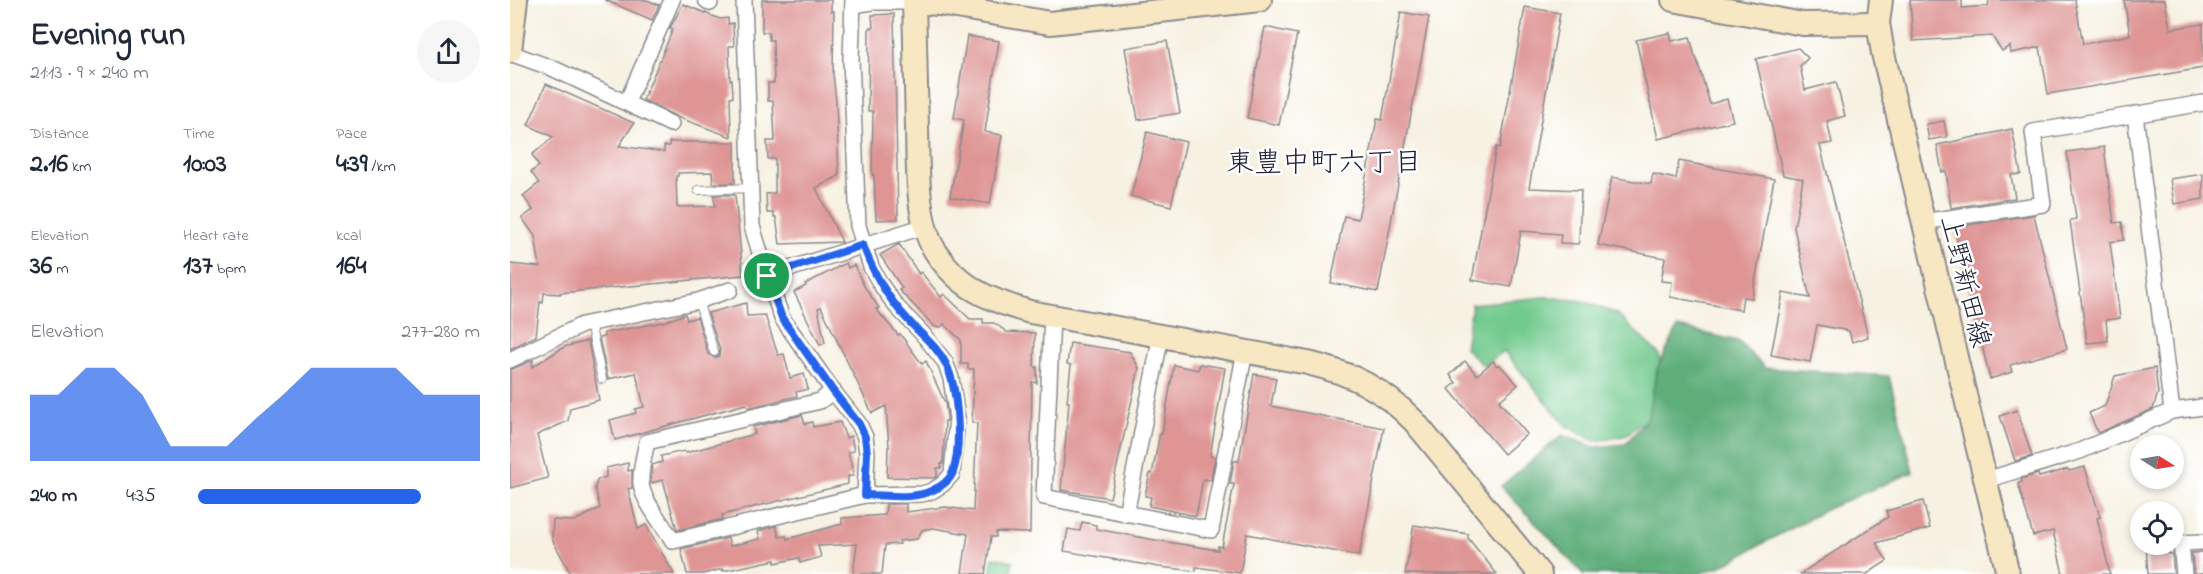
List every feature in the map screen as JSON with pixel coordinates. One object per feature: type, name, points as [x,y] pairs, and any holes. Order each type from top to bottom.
[{"type":"street","points":[[516,0],[510,52],[552,68],[671,124]]},
{"type":"street","points":[[627,102],[672,0]]},
{"type":"street","points":[[744,0],[753,226],[782,318],[859,424],[865,437],[867,453],[865,495]]},
{"type":"street","points":[[833,391],[819,401],[647,442],[641,485],[673,541],[865,495],[922,494],[933,491],[952,474],[957,418],[953,388],[945,362],[896,306],[871,267],[858,226],[851,59],[853,2],[914,1],[1050,23],[1260,0]]},
{"type":"street","points":[[1673,0],[1803,24],[1878,23]]},
{"type":"street","name":"上野新田線","points":[[1881,0],[1878,23],[1883,53],[2008,574]]},
{"type":"street","points":[[914,1],[919,188],[925,226],[933,248],[951,272],[976,293],[1002,304],[1052,316],[1245,351],[1341,372],[1364,382],[1386,395],[1414,421],[1540,574]]},
{"type":"street","points":[[1922,222],[2043,204],[2032,132],[2203,103]]},
{"type":"street","points":[[2135,114],[2172,411]]},
{"type":"street","points":[[767,276],[925,226]]},
{"type":"street","points":[[510,360],[582,325],[698,301],[730,290]]},
{"type":"street","points":[[1052,316],[1044,497],[1211,530],[1245,351]]},
{"type":"street","points":[[1126,514],[1161,335]]},
{"type":"street","points":[[1986,480],[2080,451],[2172,411],[2203,406]]},
{"type":"street","points":[[2184,574],[2181,543],[2203,542]]},
{"type":"lane","points":[[698,190],[751,188]]},
{"type":"lane","points":[[698,301],[714,352]]},
{"type":"lane","points":[[590,323],[602,379]]},
{"type":"green space","points":[[1545,297],[1583,301],[1617,314],[1659,354],[1662,387],[1648,419],[1624,436],[1594,441],[1566,426],[1504,351],[1484,366],[1465,348],[1472,304]]},
{"type":"green space","points":[[1678,327],[1738,341],[1765,368],[1889,376],[1913,472],[1829,508],[1719,567],[1698,574],[1583,574],[1501,486],[1562,435],[1594,447],[1625,444],[1647,420],[1657,369]]},
{"type":"green space","points":[[993,557],[1013,561],[1010,574],[990,574]]},
{"type":"building","points":[[605,0],[647,0],[659,5],[652,20]]},
{"type":"building","points":[[762,0],[831,0],[831,11],[834,11],[833,74],[839,176],[816,188],[842,242],[780,244],[776,217],[774,213],[767,213],[766,194],[775,193],[775,159],[768,159],[767,141],[775,141],[773,101],[768,101],[768,83],[774,83],[773,40],[769,40],[769,32],[762,32]]},
{"type":"building","points":[[1910,0],[1962,0],[1962,8],[1988,6],[1989,0],[2075,0],[2083,44],[2130,35],[2124,0],[2165,0],[2170,29],[2203,24],[2203,68],[2048,94],[2040,47],[2011,53],[2010,46],[2002,51],[1992,36],[1913,41]]},
{"type":"building","points":[[683,4],[720,19],[728,18],[728,24],[733,23],[734,46],[729,46],[733,97],[730,97],[731,137],[677,117],[643,100],[673,29],[670,28]]},
{"type":"building","points":[[1525,7],[1560,13],[1529,188],[1581,190],[1579,241],[1578,244],[1560,243],[1561,234],[1521,231],[1511,287],[1472,280],[1496,147],[1500,148]]},
{"type":"building","points":[[1401,12],[1429,17],[1378,292],[1331,283],[1344,216],[1358,219],[1377,119],[1382,120]]},
{"type":"building","points":[[894,14],[898,219],[876,220],[874,175],[872,175],[873,111],[868,111],[869,28],[873,28],[872,15]]},
{"type":"building","points":[[1265,27],[1297,34],[1279,125],[1247,118]]},
{"type":"building","points":[[1670,33],[1672,41],[1690,37],[1710,104],[1727,99],[1733,121],[1658,139],[1636,40]]},
{"type":"building","points":[[967,36],[999,41],[985,132],[1002,135],[990,204],[950,197],[964,120],[954,118]]},
{"type":"building","points":[[1167,41],[1180,113],[1138,120],[1125,48]]},
{"type":"building","points":[[1798,48],[1808,58],[1800,66],[1805,90],[1836,82],[1845,116],[1827,121],[1832,143],[1820,145],[1868,337],[1852,342],[1849,331],[1817,325],[1810,362],[1771,355],[1783,293],[1810,298],[1794,228],[1803,179],[1783,175],[1756,59]]},
{"type":"building","points":[[546,84],[634,123],[619,146],[664,152],[664,146],[669,146],[669,142],[735,142],[735,183],[713,183],[712,172],[678,173],[676,176],[677,207],[715,206],[714,195],[735,195],[743,275],[560,294],[544,293],[543,303],[540,302],[536,336],[510,349],[511,264],[540,267],[535,236],[522,218],[533,210],[523,196],[539,183],[531,172],[539,166],[532,155],[553,137],[528,125]]},
{"type":"building","points":[[1944,121],[1947,137],[1929,140],[1926,124]]},
{"type":"building","points":[[2012,129],[2021,174],[2011,175],[2015,198],[1951,208],[1946,171],[1942,172],[1937,145]]},
{"type":"building","points":[[1147,132],[1186,142],[1171,206],[1131,196]]},
{"type":"building","points":[[2104,147],[2114,223],[2122,222],[2124,240],[2110,242],[2120,318],[2106,320],[2108,341],[2087,343],[2070,220],[2076,219],[2067,152]]},
{"type":"building","points":[[1679,161],[1774,179],[1752,298],[1743,297],[1741,310],[1670,297],[1672,282],[1661,281],[1665,258],[1598,245],[1612,177],[1651,184],[1653,174],[1676,179]]},
{"type":"building","points":[[2203,174],[2203,199],[2174,204],[2170,179]]},
{"type":"building","points":[[2034,215],[2067,349],[2010,365],[2012,372],[1990,379],[1954,227]]},
{"type":"building","points":[[899,244],[919,274],[921,272],[941,297],[944,294],[970,319],[983,319],[983,323],[994,323],[1007,332],[1035,333],[1034,367],[1037,367],[1037,383],[1032,382],[1030,533],[996,532],[996,537],[991,537],[985,574],[962,573],[968,534],[933,528],[922,530],[917,539],[885,545],[882,574],[853,574],[857,544],[818,546],[821,557],[800,563],[799,558],[775,563],[775,560],[723,571],[723,569],[703,574],[687,574],[681,549],[728,538],[730,546],[760,539],[758,531],[776,526],[779,537],[786,536],[787,539],[842,524],[842,518],[885,515],[886,504],[906,504],[906,512],[945,507],[973,511],[977,423],[972,423],[974,369],[968,369],[968,364],[961,364],[961,340],[944,324],[941,327],[935,327],[899,290],[902,288],[880,255]]},
{"type":"building","points":[[846,263],[848,268],[854,265],[864,286],[879,308],[876,309],[898,335],[900,334],[922,364],[926,361],[945,403],[947,421],[945,421],[943,464],[941,468],[937,468],[937,476],[934,478],[887,477],[889,447],[886,406],[872,413],[821,307],[818,308],[825,343],[820,345],[794,292]]},
{"type":"building","points":[[746,303],[747,316],[765,315],[778,355],[784,354],[790,378],[804,374],[808,389],[796,392],[797,396],[748,408],[746,404],[615,440],[610,420],[636,413],[635,409],[644,407],[636,373],[608,379],[599,338],[604,337],[604,333],[663,322],[685,314],[687,320],[697,317],[708,354],[715,358],[719,356],[720,350],[708,313]]},
{"type":"building","points":[[588,341],[599,400],[570,408],[568,421],[537,435],[548,478],[510,488],[510,370],[533,360],[532,367],[564,347]]},
{"type":"building","points":[[1070,343],[1130,352],[1139,368],[1110,498],[1061,490],[1069,402],[1067,402],[1071,365],[1067,364]]},
{"type":"building","points":[[1465,361],[1477,375],[1493,361],[1497,366],[1499,364],[1518,385],[1499,401],[1527,434],[1504,454],[1449,389],[1456,383],[1450,375]]},
{"type":"building","points":[[1200,364],[1225,368],[1210,456],[1215,457],[1211,480],[1203,479],[1196,516],[1149,506],[1151,497],[1145,496],[1160,433],[1162,434],[1174,365],[1198,370]]},
{"type":"building","points":[[2155,368],[2158,393],[2153,409],[2098,433],[2089,413],[2105,406],[2115,376]]},
{"type":"building","points":[[1254,374],[1276,378],[1271,406],[1384,428],[1359,556],[1247,534],[1240,573],[1196,567],[1196,571],[1159,567],[1064,551],[1068,529],[1080,531],[1082,522],[1096,525],[1096,529],[1155,540],[1218,550],[1218,546],[1222,547],[1234,484],[1230,484],[1234,461],[1239,461]]},
{"type":"building","points":[[2017,410],[2032,456],[2015,461],[2000,416]]},
{"type":"building","points":[[802,415],[805,424],[812,422],[813,427],[840,422],[846,438],[851,436],[854,451],[848,452],[854,476],[848,476],[848,484],[722,515],[723,519],[677,530],[663,480],[651,483],[652,465],[662,462],[661,456],[684,451],[685,453],[755,434],[753,427]]},
{"type":"building","points":[[628,463],[628,471],[632,470],[632,488],[628,489],[638,529],[646,525],[674,574],[571,574],[552,539],[553,520],[575,521],[600,508],[595,488],[597,480],[606,477],[606,468]]},
{"type":"building","points":[[2085,467],[2100,517],[2097,518],[2110,574],[2063,574],[2053,531],[2033,536],[2018,483],[2022,482],[2021,479],[2038,474],[2039,477]]},
{"type":"building","points":[[1923,501],[1930,528],[1876,543],[1887,561],[1867,574],[1800,574],[1888,517],[1886,511]]},
{"type":"building","points":[[1414,525],[1468,534],[1468,538],[1497,574],[1405,574]]},
{"type":"building","points":[[2203,552],[2203,574],[2194,574],[2192,553]]},
{"type":"building","points":[[2147,555],[2172,555],[2174,574],[2148,574]]},
{"type":"district","name":"東豊中町六丁目","points":[[1324,161]]},
{"type":"route","points":[[863,245],[881,285],[909,321],[933,345],[945,362],[951,378],[957,418],[955,456],[952,474],[943,484],[933,491],[922,494],[865,495],[867,453],[865,437],[859,424],[782,318],[767,276],[863,245]]}]
